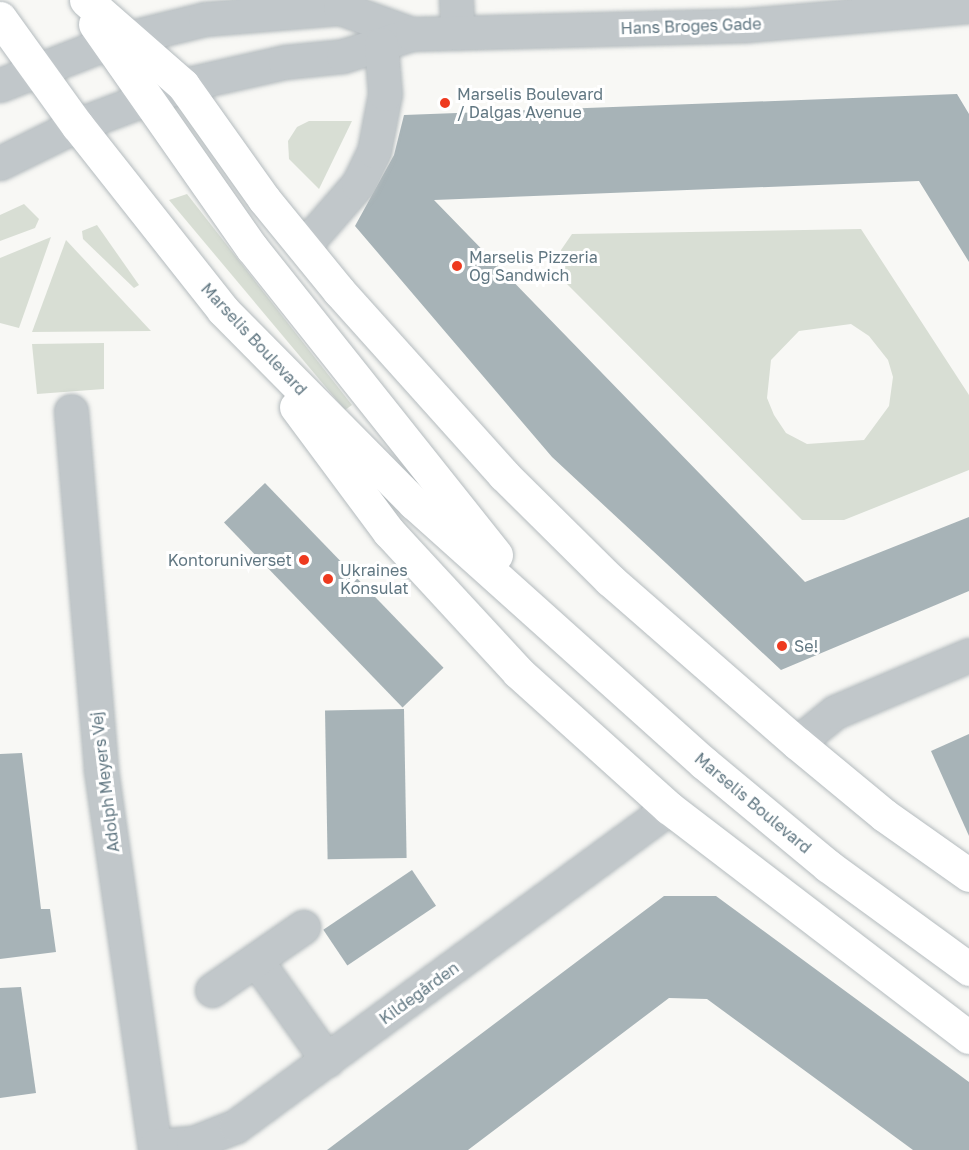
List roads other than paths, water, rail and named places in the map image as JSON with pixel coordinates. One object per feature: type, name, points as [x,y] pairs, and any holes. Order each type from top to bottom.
[{"type":"main road","name":"Marselis Boulevard","points":[[79,0],[118,40],[146,98],[265,265],[549,623]]},
{"type":"main road","points":[[86,0],[118,40],[183,85],[303,247],[413,378],[504,475],[610,580],[797,743],[884,815],[969,875]]},
{"type":"main road","name":"Marselis Boulevard","points":[[0,18],[77,125],[223,310],[414,503],[672,735],[828,866],[969,969]]},
{"type":"main road","points":[[223,310],[389,532],[518,672],[669,808],[969,1036]]},
{"type":"street","points":[[456,0],[458,33]]},
{"type":"street","name":"Hans Broges Gade","points":[[0,163],[77,125],[183,85],[285,62],[343,56],[412,34],[458,33],[723,13],[969,6]]},
{"type":"street","name":"Hans Broges Gade","points":[[0,85],[118,40],[205,19],[340,8],[412,34]]},
{"type":"street","points":[[303,247],[358,184],[374,151],[385,94],[381,44]]},
{"type":"street","name":"Adolph Meyers Vej","points":[[71,411],[101,770],[155,1148]]},
{"type":"street","points":[[797,743],[835,712],[969,654]]},
{"type":"street","name":"Kildegården","points":[[155,1148],[194,1143],[236,1125],[669,808]]},
{"type":"street","points":[[212,990],[303,927]]},
{"type":"street","points":[[256,960],[327,1060]]},
{"type":"place","name":"Marselis Boulevard / Dalgas Avenue","points":[[445,103]]},
{"type":"place","name":"Marselis Pizzeria Og Sandwich","points":[[457,266]]},
{"type":"place","name":"Kontoruniverset","points":[[304,560]]},
{"type":"place","name":"Ukraines Konsulat","points":[[328,579]]},
{"type":"place","name":"Se!","points":[[782,646]]}]
